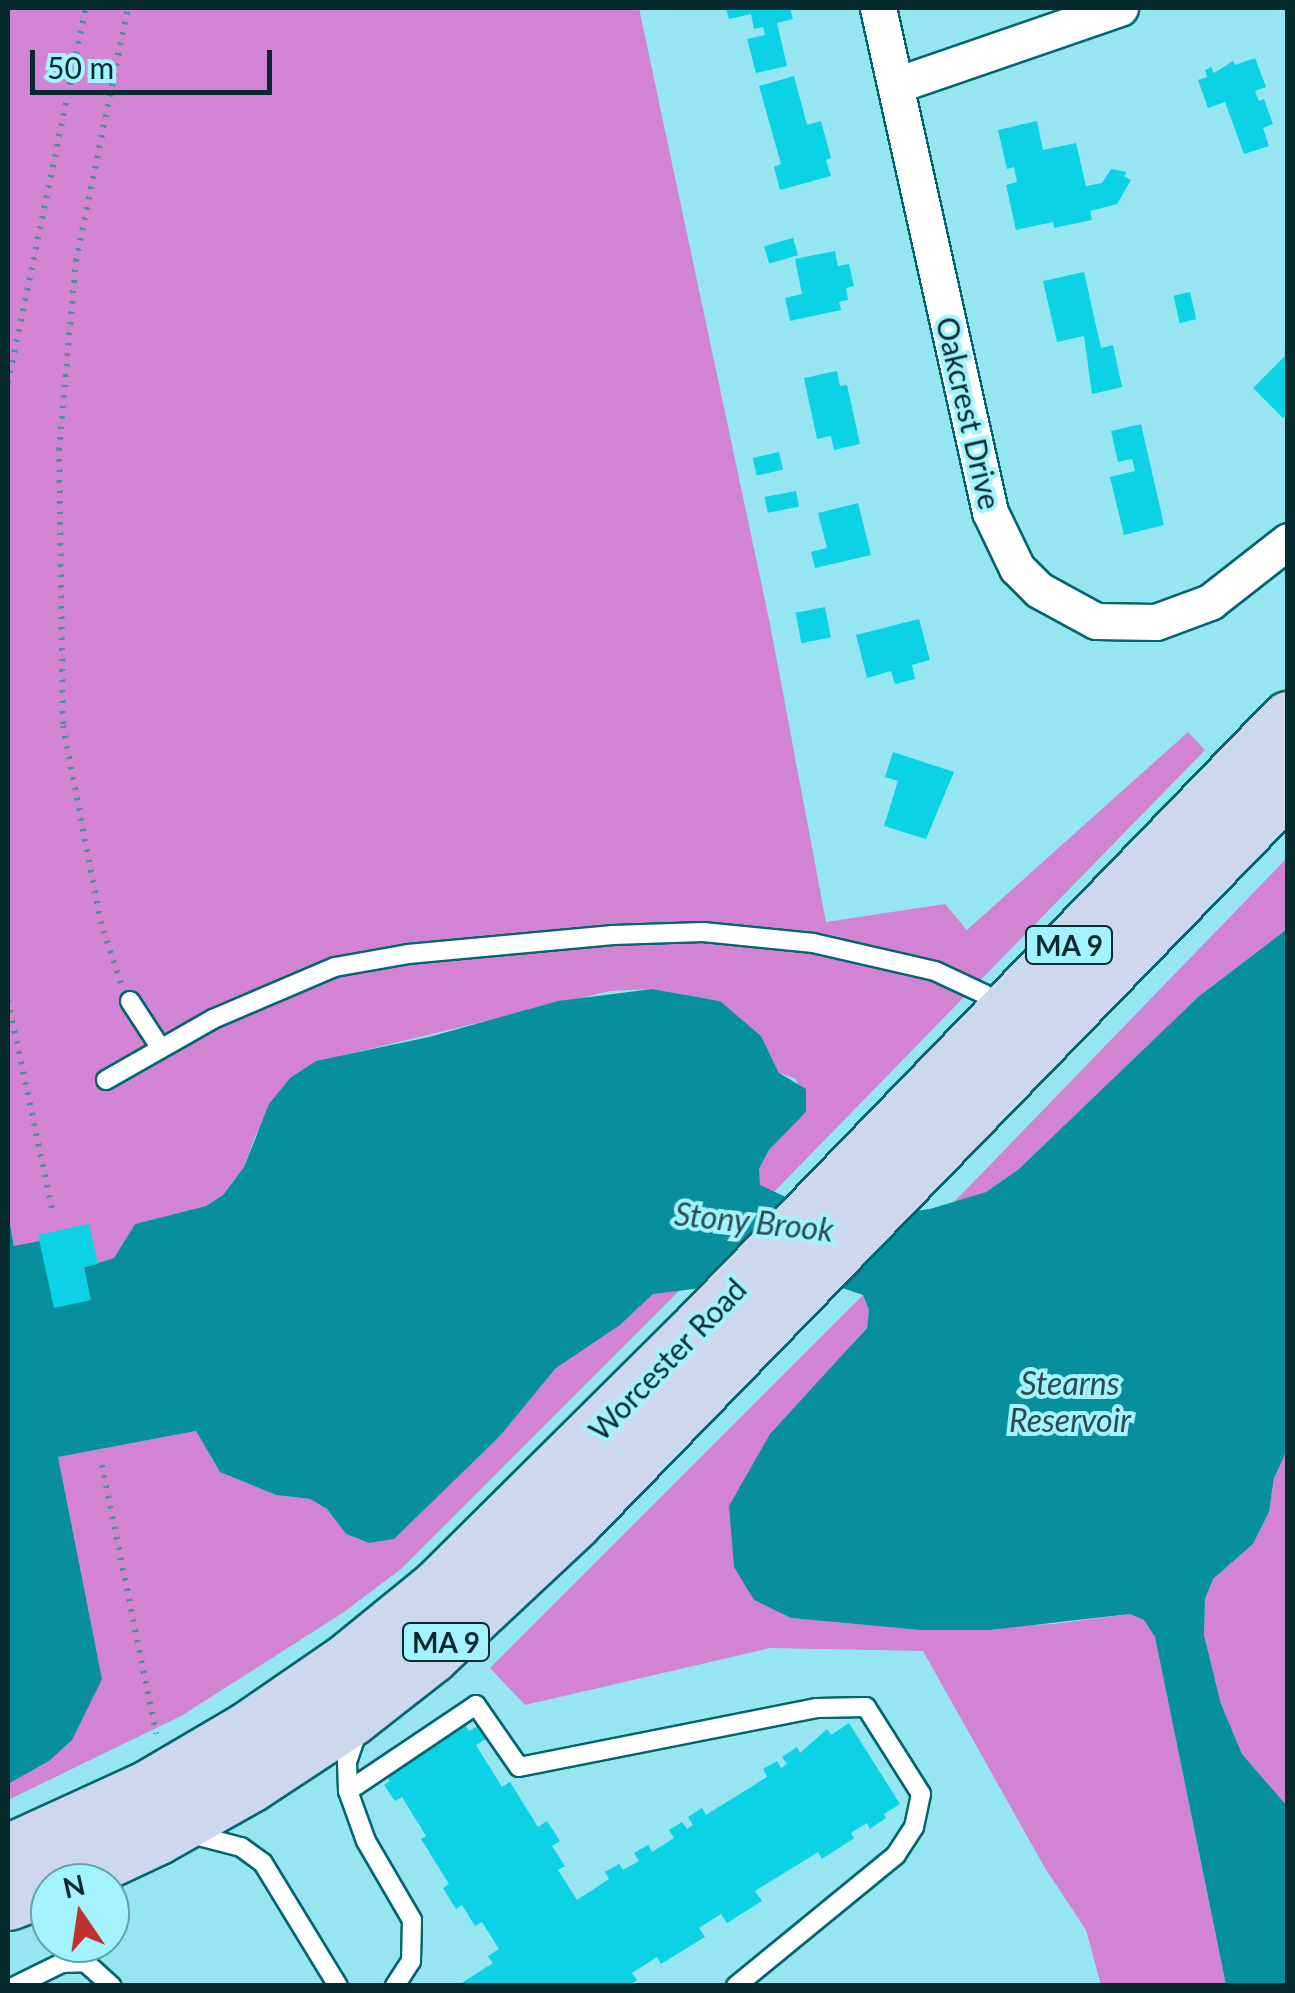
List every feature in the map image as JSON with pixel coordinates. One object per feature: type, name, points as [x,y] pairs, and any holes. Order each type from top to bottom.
[{"type":"highway","name":"Worcester Road","points":[[8,1852],[174,1774],[297,1696],[408,1612],[482,1546],[695,1332],[1288,719]]},
{"type":"highway","name":"Worcester Road","points":[[101,1863],[156,1837],[302,1752],[388,1690],[530,1566],[1288,786]]},
{"type":"street","name":"Oakcrest Drive","points":[[878,8],[990,512],[1017,568],[1038,590],[1096,621],[1156,622],[1210,602],[1288,541]]},
{"type":"street","points":[[896,85],[1120,8]]},
{"type":"lane","points":[[106,1080],[160,1047],[265,994],[335,967],[454,950],[656,933],[754,936],[866,953],[935,971],[984,994],[1005,1011]]},
{"type":"lane","points":[[130,1001],[160,1047]]},
{"type":"lane","points":[[388,1690],[355,1733],[347,1762],[348,1791],[366,1840],[412,1920],[411,1961],[395,1986]]},
{"type":"lane","points":[[348,1791],[476,1705],[519,1766],[817,1708],[866,1707],[921,1794],[914,1828],[896,1855],[736,1986]]},
{"type":"lane","points":[[156,1837],[187,1834],[215,1838],[241,1847],[263,1863],[338,1986]]},
{"type":"lane","points":[[15,1986],[62,1963],[85,1962],[112,1986]]},
{"type":"path","points":[[8,383],[86,8]]},
{"type":"path","points":[[128,8],[86,200],[69,320],[59,450],[59,670],[70,776],[101,924],[130,1001]]},
{"type":"path","points":[[8,1000],[53,1213]]},
{"type":"path","points":[[102,1465],[151,1722],[174,1774]]},
{"type":"shaded area","points":[[8,8],[639,8],[770,624],[826,922],[945,904],[967,930],[1188,732],[1205,750],[773,1193],[759,1185],[759,1169],[769,1150],[806,1112],[796,1079],[779,1073],[761,1036],[720,1001],[652,989],[610,991],[316,1062],[290,1078],[255,1136],[244,1167],[223,1195],[206,1206],[135,1224],[114,1258],[84,1267],[91,1300],[14,1246],[8,1213]]},
{"type":"shaded area","points":[[1287,858],[1287,929],[1198,997],[1019,1169],[986,1192],[954,1202]]},
{"type":"shaded area","points":[[682,1288],[401,1569],[344,1612],[181,1716],[8,1800],[8,1784],[49,1761],[102,1679],[57,1457],[196,1431],[220,1472],[276,1495],[310,1499],[327,1509],[346,1534],[369,1543],[393,1539],[500,1436],[556,1368],[620,1325],[653,1294]]},
{"type":"shaded area","points":[[863,1295],[869,1310],[867,1327],[850,1347],[754,1600],[791,1618],[920,1630],[1054,1624],[1130,1614],[1145,1620],[1155,1637],[1226,1985],[1101,1985],[1086,1930],[1045,1868],[923,1651],[770,1648],[525,1705],[490,1668]]},
{"type":"shaded area","points":[[1287,1450],[1287,1806],[1242,1754],[1221,1704],[1204,1635],[1205,1599],[1213,1579],[1253,1544],[1269,1512],[1274,1478]]},
{"type":"water","name":"Stearns Reservoir","points":[[1287,929],[1287,1450],[1274,1478],[1269,1512],[1253,1544],[1213,1579],[1205,1599],[1204,1635],[1221,1704],[1242,1754],[1287,1806],[1287,1985],[1226,1985],[1155,1637],[1144,1620],[1130,1614],[989,1630],[920,1630],[791,1618],[754,1600],[734,1567],[729,1506],[770,1434],[867,1328],[869,1310],[863,1295],[839,1287],[767,1280],[653,1294],[620,1325],[556,1368],[500,1436],[394,1539],[369,1543],[346,1534],[327,1509],[310,1499],[276,1495],[220,1472],[196,1431],[58,1457],[102,1679],[72,1740],[49,1761],[8,1784],[8,1213],[14,1246],[40,1241],[90,1300],[84,1267],[114,1258],[135,1224],[206,1206],[223,1195],[244,1167],[269,1104],[290,1078],[316,1061],[429,1037],[558,1001],[652,989],[720,1001],[761,1036],[779,1073],[806,1089],[806,1112],[769,1150],[759,1169],[760,1185],[790,1199],[899,1213],[930,1209],[986,1192],[1019,1169],[1198,997]]},
{"type":"building","points":[[726,8],[790,8],[793,19],[777,23],[787,66],[756,73],[747,39],[765,35],[763,27],[754,29],[751,14],[729,19]]},
{"type":"building","points":[[1255,58],[1266,87],[1255,91],[1259,101],[1264,99],[1273,124],[1263,128],[1269,146],[1244,154],[1225,102],[1208,108],[1198,80],[1207,77],[1205,70],[1211,67],[1214,73],[1233,61],[1235,65]]},
{"type":"building","points":[[794,76],[807,125],[821,121],[831,158],[826,160],[831,176],[780,190],[774,167],[781,164],[759,86]]},
{"type":"building","points":[[1037,121],[1043,150],[1076,143],[1086,186],[1102,183],[1111,169],[1127,172],[1124,176],[1131,180],[1117,204],[1090,211],[1092,220],[1054,228],[1053,222],[1016,230],[1006,185],[1017,182],[1014,167],[1007,169],[998,130]]},
{"type":"building","points":[[793,238],[798,255],[769,264],[764,246]]},
{"type":"building","points":[[835,251],[838,266],[849,264],[854,286],[846,288],[848,300],[839,302],[841,310],[790,321],[785,298],[802,294],[795,259]]},
{"type":"building","points":[[1084,272],[1101,348],[1113,345],[1122,387],[1092,394],[1084,336],[1057,342],[1043,281]]},
{"type":"building","points":[[1190,292],[1196,319],[1180,323],[1173,296]]},
{"type":"building","points":[[1288,353],[1288,413],[1283,418],[1253,388]]},
{"type":"building","points":[[837,371],[840,386],[847,385],[860,444],[834,450],[831,436],[817,439],[804,378]]},
{"type":"building","points":[[1141,424],[1164,525],[1124,535],[1110,477],[1135,471],[1132,459],[1118,462],[1111,431]]},
{"type":"building","points":[[779,452],[783,470],[757,476],[753,458]]},
{"type":"building","points":[[796,491],[799,507],[768,513],[765,497]]},
{"type":"building","points":[[858,503],[871,555],[815,568],[811,552],[827,548],[818,513]]},
{"type":"building","points":[[825,607],[831,637],[801,643],[796,613]]},
{"type":"building","points":[[919,619],[930,660],[912,665],[915,679],[895,684],[891,671],[867,678],[856,635]]},
{"type":"building","points":[[893,752],[954,772],[926,839],[884,826],[898,781],[885,777]]},
{"type":"building","points":[[89,1224],[98,1264],[84,1267],[91,1300],[54,1308],[38,1235]]},
{"type":"building","points":[[849,1723],[900,1804],[870,1829],[867,1823],[851,1833],[854,1838],[822,1859],[818,1852],[755,1891],[762,1901],[727,1923],[721,1914],[699,1928],[705,1937],[661,1964],[657,1957],[632,1973],[637,1980],[629,1986],[457,1986],[493,1963],[488,1956],[499,1949],[482,1922],[475,1926],[462,1905],[456,1909],[443,1888],[449,1884],[421,1839],[426,1836],[402,1797],[395,1801],[384,1785],[390,1781],[386,1775],[465,1725],[469,1731],[478,1726],[486,1739],[476,1745],[502,1787],[510,1782],[538,1827],[547,1821],[560,1841],[552,1846],[565,1866],[558,1870],[577,1900],[609,1879],[605,1872],[619,1864],[623,1870],[639,1861],[634,1853],[648,1845],[652,1852],[674,1838],[669,1830],[682,1822],[687,1829],[693,1825],[688,1817],[702,1808],[706,1815],[767,1777],[763,1769],[777,1761],[781,1768],[787,1764],[782,1757],[797,1747],[800,1753],[827,1729],[831,1735]]},
{"type":"water label","name":"Stony Brook","points":[[754,1222]]}]
